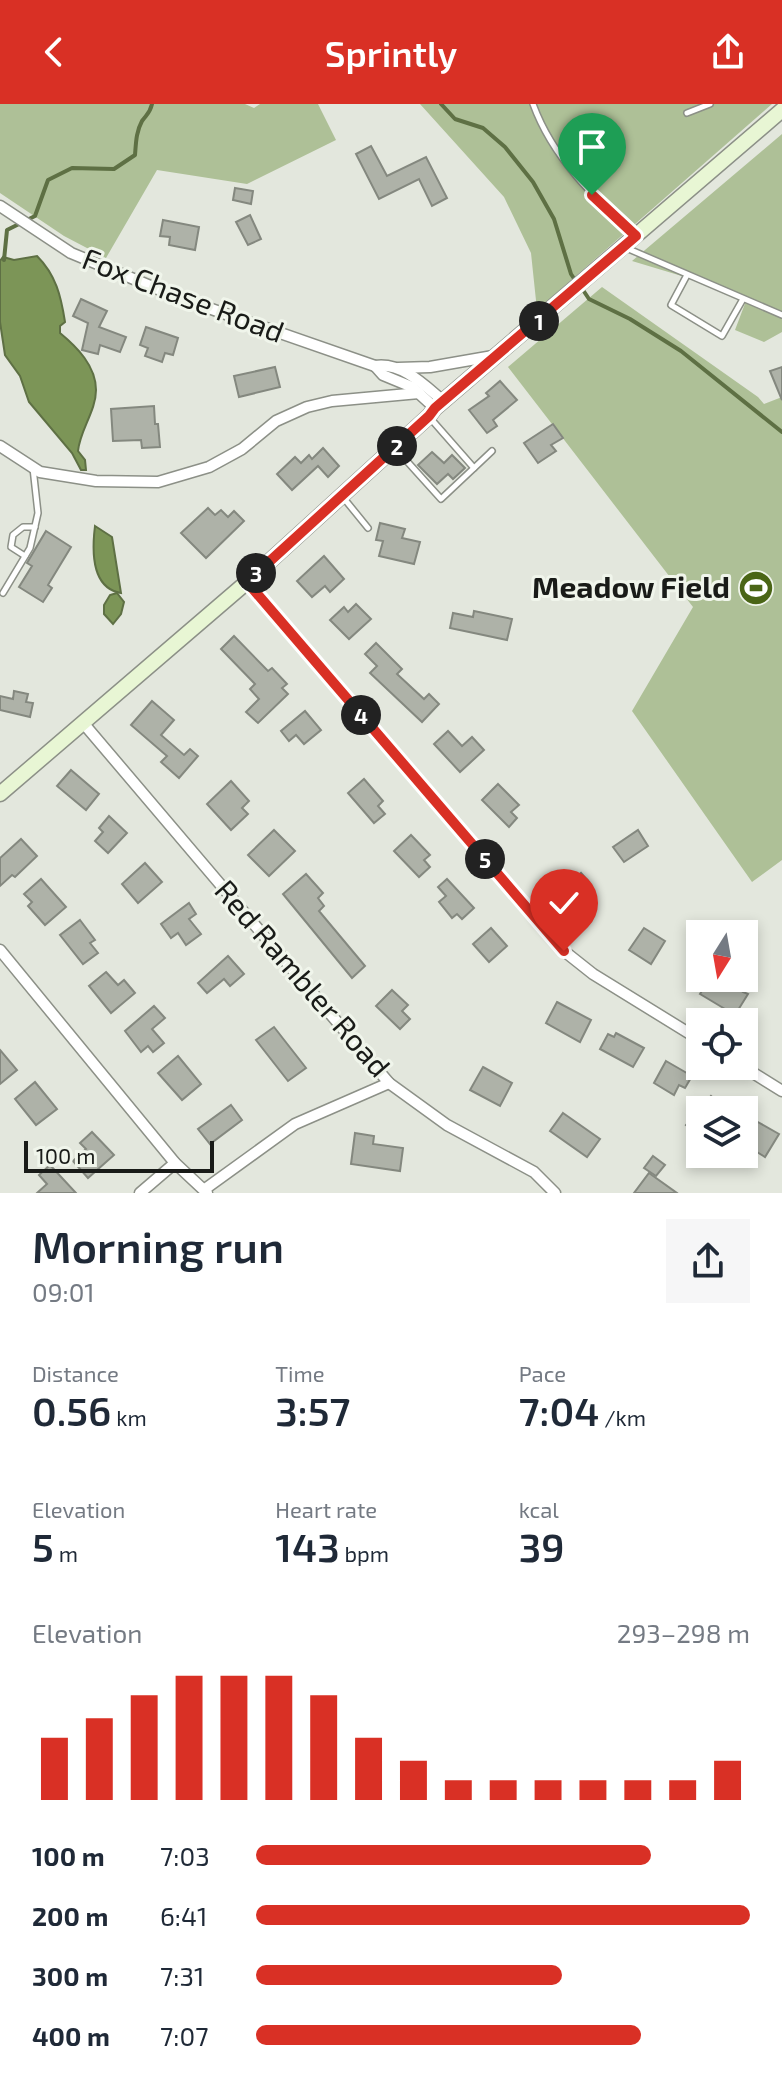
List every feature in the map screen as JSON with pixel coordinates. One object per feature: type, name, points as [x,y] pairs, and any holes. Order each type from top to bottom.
[{"type":"street","points":[[0,794],[247,582],[436,408],[782,110]]},
{"type":"street","name":"Fox Chase Road","points":[[0,206],[71,253],[220,313],[375,366],[395,368],[412,376],[436,408]]},
{"type":"street","name":"Fox Chase Road","points":[[395,368],[430,367],[499,355]]},
{"type":"street","name":"Fox Chase Road","points":[[375,366],[383,375],[402,381],[436,408]]},
{"type":"street","points":[[0,446],[40,472],[96,481],[158,482],[209,467],[242,449],[276,421],[307,407],[332,401],[419,393]]},
{"type":"street","points":[[247,582],[564,951],[593,974],[686,1031]]},
{"type":"street","name":"Red Rambler Road","points":[[84,724],[389,1083],[447,1125],[534,1172],[555,1193]]},
{"type":"street","points":[[0,950],[175,1163],[206,1191],[295,1124],[389,1083]]},
{"type":"street","points":[[758,1076],[782,1091]]},
{"type":"street","points":[[140,1193],[175,1163]]},
{"type":"lane","points":[[533,104],[541,126],[568,168],[636,236]]},
{"type":"lane","points":[[687,113],[710,104]]},
{"type":"lane","points":[[618,251],[687,275],[782,315]]},
{"type":"lane","points":[[687,275],[671,305],[722,336],[743,299]]},
{"type":"lane","points":[[436,408],[474,468]]},
{"type":"lane","points":[[394,448],[441,499],[492,451]]},
{"type":"lane","points":[[3,593],[30,548],[35,527],[38,513],[33,467]]},
{"type":"lane","points":[[342,495],[368,528]]},
{"type":"lane","points":[[25,556],[11,547],[13,535],[23,527],[35,527]]},
{"type":"shaded area","points":[[0,104],[245,104],[254,108],[260,104],[318,104],[336,140],[247,184],[157,170],[106,258],[64,236],[0,193]]},
{"type":"shaded area","points":[[420,104],[772,104],[537,310],[531,253],[504,197]]},
{"type":"shaded area","points":[[782,134],[782,332],[764,342],[735,330],[746,301],[695,280],[632,261]]},
{"type":"shaded area","points":[[37,256],[53,278],[59,295],[65,322],[60,326],[60,333],[84,358],[95,381],[93,405],[78,451],[85,460],[86,470],[81,470],[72,453],[29,402],[20,376],[5,355],[0,322],[0,261],[3,257],[14,260]]},
{"type":"shaded area","points":[[602,287],[764,404],[782,397],[782,860],[752,882],[632,711],[693,607],[508,367]]},
{"type":"shaded area","points":[[95,526],[112,537],[121,593],[111,590],[99,576],[94,556]]},
{"type":"shaded area","points":[[117,593],[124,602],[121,614],[113,624],[104,614],[104,605],[110,595]]},
{"type":"building","points":[[371,146],[387,176],[426,157],[447,198],[432,206],[419,179],[379,199],[356,154]]},
{"type":"building","points":[[235,188],[253,191],[251,204],[233,200]]},
{"type":"building","points":[[250,215],[261,239],[248,245],[236,222]]},
{"type":"building","points":[[163,220],[199,227],[195,250],[169,245],[170,237],[160,236]]},
{"type":"building","points":[[81,299],[107,311],[99,327],[126,337],[120,352],[100,345],[98,354],[82,350],[88,323],[73,316]]},
{"type":"building","points":[[146,327],[178,338],[173,355],[165,353],[162,362],[145,356],[148,348],[140,345]]},
{"type":"building","points":[[275,367],[280,387],[239,397],[234,376]]},
{"type":"building","points":[[782,367],[782,400],[770,371]]},
{"type":"building","points":[[500,381],[517,400],[493,420],[497,426],[487,433],[469,410],[489,396],[486,393]]},
{"type":"building","points":[[154,406],[160,447],[142,448],[141,440],[113,441],[111,409]]},
{"type":"building","points":[[553,424],[563,438],[551,445],[556,451],[538,463],[524,443]]},
{"type":"building","points":[[323,448],[339,466],[328,477],[318,466],[292,490],[277,474],[295,457],[301,463],[309,455],[312,459]]},
{"type":"building","points":[[432,452],[444,463],[452,455],[465,468],[453,479],[448,474],[437,484],[418,465]]},
{"type":"building","points":[[208,508],[215,515],[221,510],[228,517],[234,511],[244,521],[206,558],[181,533]]},
{"type":"building","points":[[380,523],[405,529],[402,538],[420,542],[414,564],[379,556],[383,541],[376,540]]},
{"type":"building","points":[[46,531],[71,547],[48,585],[52,588],[43,602],[19,587],[32,566],[27,563]]},
{"type":"building","points":[[324,556],[344,579],[330,592],[325,586],[312,597],[297,581]]},
{"type":"building","points":[[356,604],[371,619],[349,639],[330,620],[344,607],[348,612]]},
{"type":"building","points":[[474,611],[512,619],[507,640],[450,628],[453,613],[473,617]]},
{"type":"building","points":[[234,636],[268,671],[272,668],[287,684],[282,688],[288,694],[258,723],[246,712],[259,699],[250,689],[255,684],[221,649]]},
{"type":"building","points":[[376,643],[402,669],[397,674],[424,699],[429,694],[439,704],[422,722],[370,673],[377,666],[365,654]]},
{"type":"building","points":[[14,691],[28,694],[26,702],[33,703],[30,717],[0,710],[0,696],[13,699]]},
{"type":"building","points":[[152,701],[174,720],[161,735],[184,755],[190,749],[198,756],[179,778],[161,762],[167,756],[131,725]]},
{"type":"building","points":[[305,711],[321,730],[304,744],[296,735],[289,741],[281,731]]},
{"type":"building","points":[[448,731],[462,746],[472,737],[484,750],[460,772],[434,744]]},
{"type":"building","points":[[71,770],[99,794],[86,810],[57,786]]},
{"type":"building","points":[[364,779],[383,801],[378,806],[385,814],[374,823],[348,793]]},
{"type":"building","points":[[231,781],[249,801],[242,808],[248,814],[231,830],[207,804]]},
{"type":"building","points":[[498,784],[519,805],[511,812],[517,818],[509,827],[482,800]]},
{"type":"building","points":[[109,816],[127,833],[108,853],[95,841],[103,832],[99,828]]},
{"type":"building","points":[[274,830],[295,851],[269,876],[248,855]]},
{"type":"building","points":[[638,830],[648,846],[624,862],[613,847]]},
{"type":"building","points":[[411,835],[430,855],[424,860],[430,867],[419,877],[394,851]]},
{"type":"building","points":[[21,839],[37,856],[15,877],[12,875],[0,886],[0,858]]},
{"type":"building","points":[[145,863],[162,882],[138,903],[122,884]]},
{"type":"building","points":[[581,873],[589,882],[569,900],[580,913],[569,923],[546,896],[569,875],[573,880]]},
{"type":"building","points":[[306,874],[323,893],[318,898],[324,906],[319,911],[365,966],[352,978],[283,894]]},
{"type":"building","points":[[41,879],[66,907],[45,925],[28,906],[32,902],[24,894]]},
{"type":"building","points":[[447,879],[474,908],[462,919],[457,914],[452,918],[439,902],[446,896],[438,887]]},
{"type":"building","points":[[189,903],[196,914],[189,919],[201,934],[186,945],[178,933],[171,938],[161,924]]},
{"type":"building","points":[[80,920],[95,940],[90,943],[98,953],[83,964],[60,935]]},
{"type":"building","points":[[491,928],[507,946],[489,962],[473,944]]},
{"type":"building","points":[[644,928],[665,941],[651,964],[629,950]]},
{"type":"building","points":[[228,956],[244,974],[230,986],[224,979],[207,993],[198,983]]},
{"type":"building","points":[[106,972],[118,985],[124,980],[135,993],[111,1013],[89,986]]},
{"type":"building","points":[[392,990],[408,1005],[402,1011],[410,1019],[400,1029],[376,1006]]},
{"type":"building","points":[[700,994],[748,994],[739,1008],[723,1008]]},
{"type":"building","points":[[557,1002],[591,1020],[580,1042],[546,1023]]},
{"type":"building","points":[[154,1006],[165,1018],[152,1029],[164,1043],[153,1052],[148,1046],[141,1052],[125,1031]]},
{"type":"building","points":[[274,1027],[306,1068],[288,1081],[256,1040]]},
{"type":"building","points":[[616,1033],[644,1048],[633,1067],[600,1049],[608,1034],[614,1037]]},
{"type":"building","points":[[0,1050],[17,1070],[0,1084]]},
{"type":"building","points":[[178,1056],[201,1084],[182,1100],[158,1073]]},
{"type":"building","points":[[666,1061],[686,1073],[686,1080],[690,1080],[685,1088],[679,1085],[674,1095],[654,1083]]},
{"type":"building","points":[[483,1067],[512,1083],[500,1106],[470,1090]]},
{"type":"building","points":[[35,1082],[57,1109],[36,1125],[15,1099]]},
{"type":"building","points":[[231,1105],[242,1120],[210,1144],[198,1129]]},
{"type":"building","points":[[563,1113],[600,1139],[587,1157],[550,1131]]},
{"type":"building","points":[[758,1122],[779,1134],[765,1157],[758,1153]]},
{"type":"building","points":[[92,1132],[114,1155],[88,1178],[73,1161],[86,1149],[80,1143]]},
{"type":"building","points":[[355,1133],[374,1136],[373,1144],[403,1148],[400,1171],[351,1164]]},
{"type":"building","points":[[653,1156],[665,1165],[656,1176],[644,1168]]},
{"type":"building","points":[[50,1165],[76,1193],[37,1193],[47,1184],[39,1175]]},
{"type":"building","points":[[649,1173],[677,1193],[634,1193]]},
{"type":"waterway","points":[[4,260],[7,230],[35,216],[48,180],[72,168],[114,169],[135,155],[139,129],[152,104]]},
{"type":"waterway","points":[[441,104],[455,119],[483,128],[505,147],[533,182],[554,219],[575,280]]},
{"type":"waterway","points":[[581,287],[589,299],[630,319],[681,351],[782,432]]},
{"type":"place","name":"Meadow Field","points":[[756,588]]},
{"type":"route","points":[[564,951],[247,582],[435,408],[636,236],[592,195]]}]
